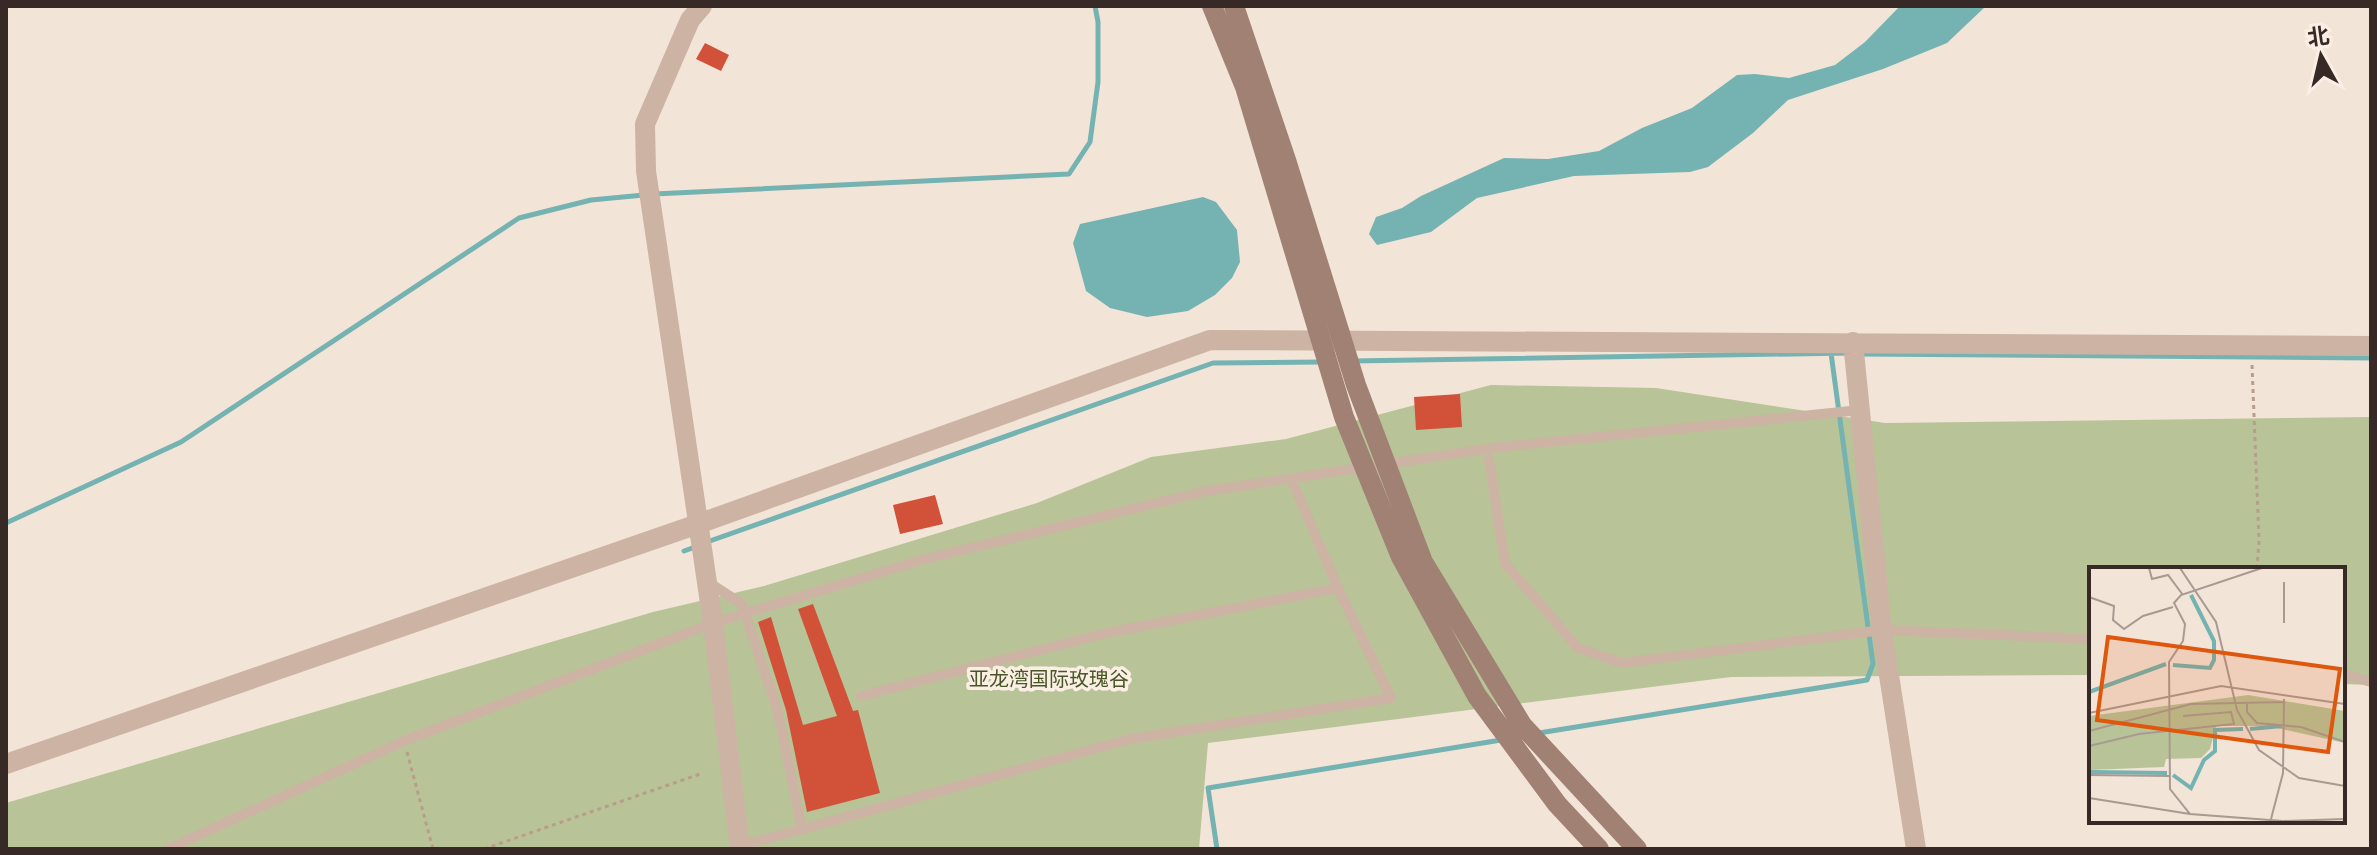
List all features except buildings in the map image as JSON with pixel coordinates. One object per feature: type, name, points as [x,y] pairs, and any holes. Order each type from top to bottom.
[{"type":"main road","points":[[1212,6],[1277,164],[1423,562],[1522,725],[1637,849]]},
{"type":"main road","points":[[1234,6],[1344,417],[1401,557],[1477,696],[1557,804],[1599,849]]},
{"type":"street","points":[[702,6],[690,20],[645,124],[646,171],[713,623],[737,848]]},
{"type":"street","points":[[6,764],[698,524],[1210,340],[2371,346]]},
{"type":"street","points":[[1853,342],[1882,630],[1916,849]]},
{"type":"lane","points":[[168,849],[404,741],[713,623],[925,559],[1207,491],[1499,447],[1860,410]]},
{"type":"lane","points":[[1489,459],[1505,563],[1578,648],[1622,663],[1882,630],[2089,639]]},
{"type":"lane","points":[[737,848],[1130,739],[1391,698],[1338,588],[1291,478]]},
{"type":"lane","points":[[706,581],[742,604],[778,712],[802,829]]},
{"type":"lane","points":[[861,696],[1106,633],[1338,588]]},
{"type":"lane","points":[[2345,675],[2371,682]]},
{"type":"path","points":[[2251,345],[2259,540],[2257,567]]},
{"type":"path","points":[[404,741],[433,849]]},
{"type":"path","points":[[484,849],[700,774]]},
{"type":"green space","name":"亚龙湾国际玫瑰谷","points":[[1491,385],[1656,388],[1885,423],[2371,417],[2371,685],[2345,684],[2345,567],[2089,567],[2089,675],[1731,677],[1208,743],[1199,849],[6,849],[6,803],[653,612],[764,586],[1037,503],[1151,457],[1286,439]]},
{"type":"water","points":[[1900,6],[1986,6],[1947,43],[1883,69],[1788,100],[1753,133],[1708,167],[1690,172],[1574,176],[1477,198],[1431,232],[1377,245],[1369,234],[1376,217],[1402,208],[1421,196],[1504,158],[1548,159],[1599,151],[1642,128],[1692,108],[1737,75],[1789,78],[1835,65],[1865,42]]},
{"type":"water","points":[[1203,197],[1216,202],[1237,230],[1240,262],[1232,278],[1215,295],[1188,311],[1147,317],[1110,308],[1086,291],[1073,243],[1080,224]]},
{"type":"waterway","points":[[654,194],[1069,174],[1090,142],[1098,82],[1095,6]]},
{"type":"waterway","points":[[6,523],[181,442],[519,218],[591,200],[644,195]]},
{"type":"waterway","points":[[1539,733],[1867,680],[1873,664],[1831,353]]},
{"type":"waterway","points":[[1352,361],[1850,353]]},
{"type":"waterway","points":[[1860,354],[2371,358]]},
{"type":"waterway","points":[[707,542],[1213,363],[1322,362]]},
{"type":"waterway","points":[[684,551],[698,546]]},
{"type":"waterway","points":[[1217,849],[1208,788],[1501,740]]}]
